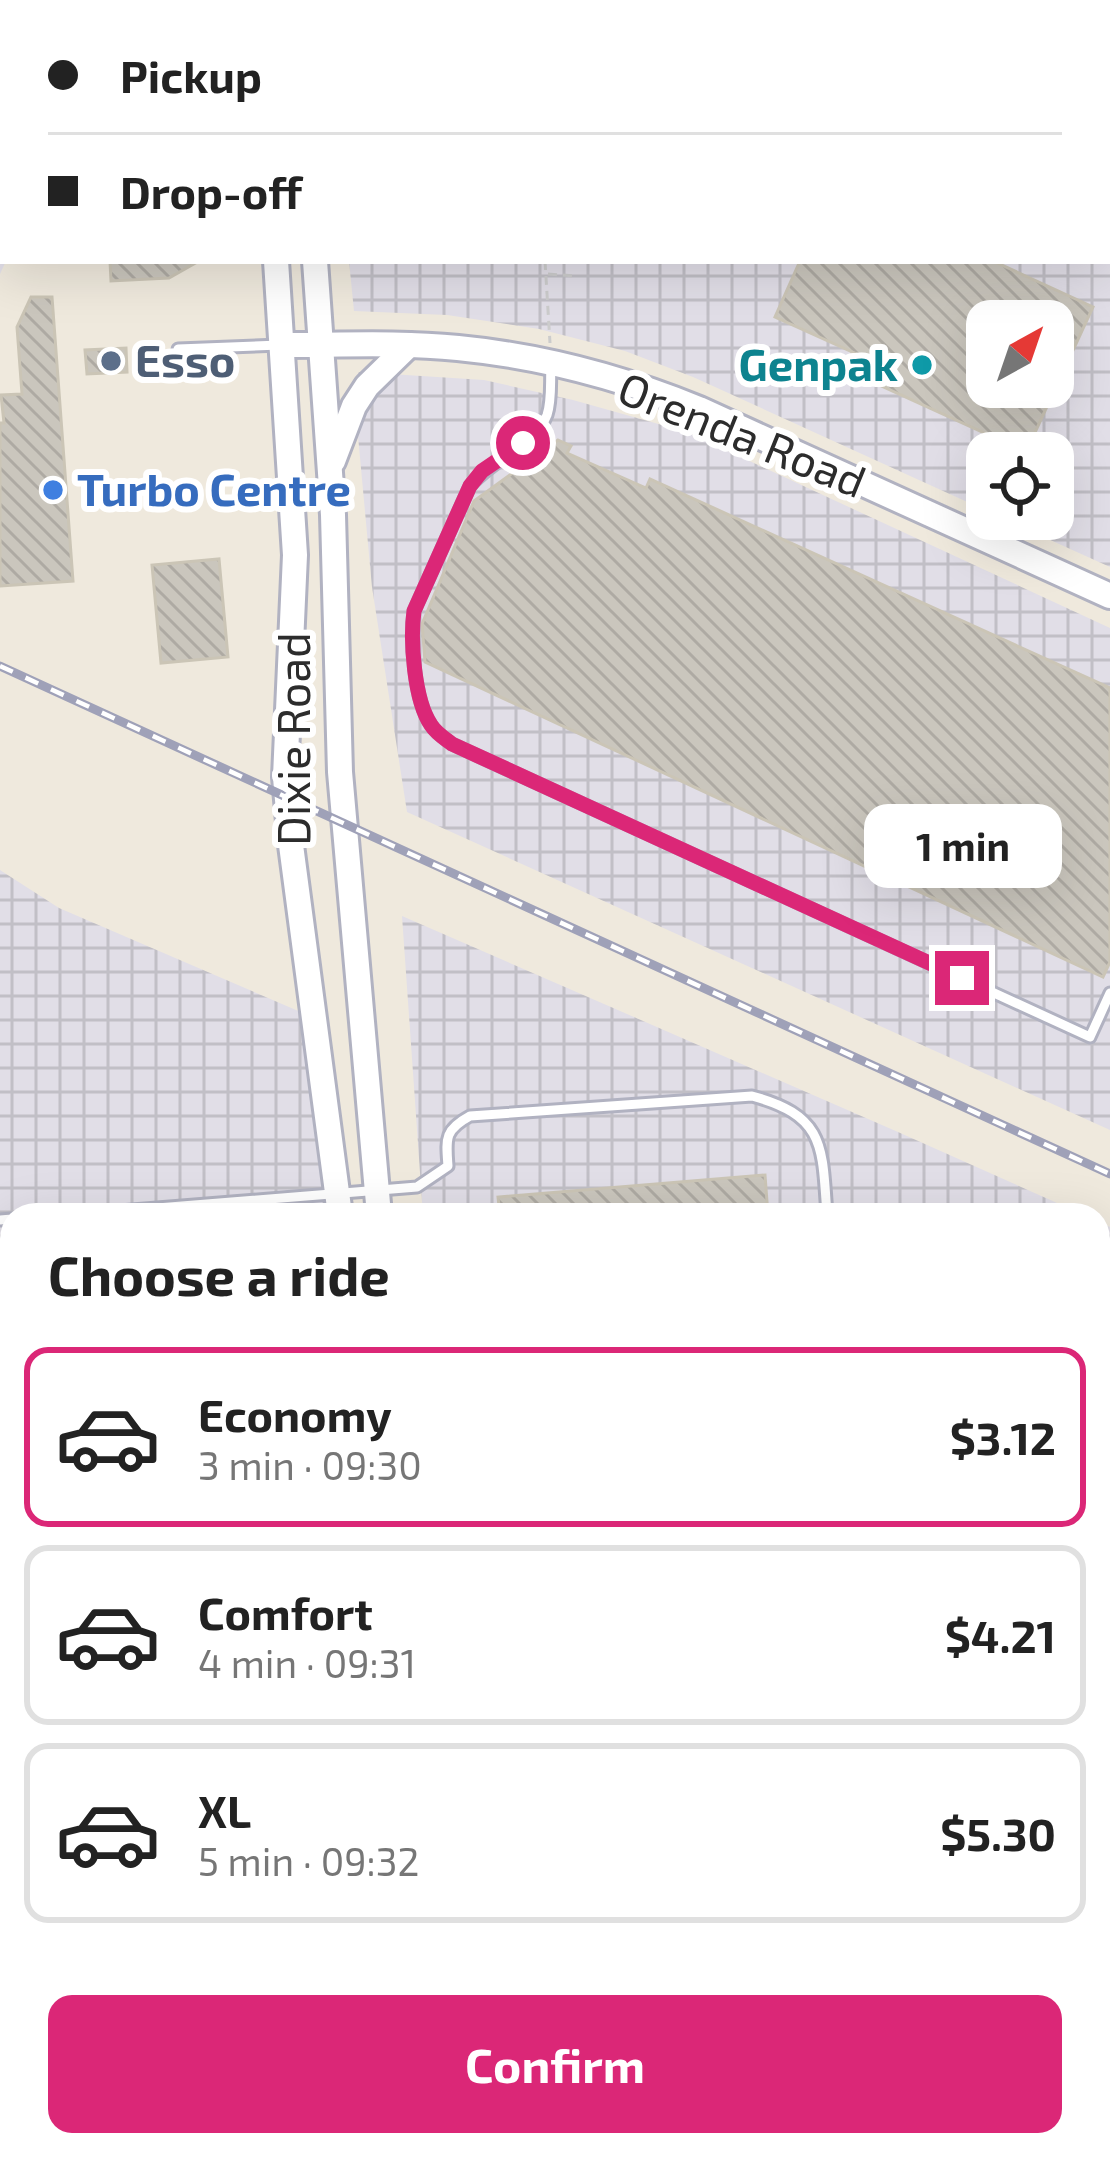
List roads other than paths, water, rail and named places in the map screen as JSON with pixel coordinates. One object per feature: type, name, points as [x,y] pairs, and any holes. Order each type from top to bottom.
[{"type":"main road","name":"Dixie Road","points":[[276,264],[295,555],[286,777],[338,1203]]},
{"type":"main road","name":"Dixie Road","points":[[315,264],[331,467],[340,772],[378,1203]]},
{"type":"main road","name":"Orenda Road","points":[[283,345],[457,347],[551,363],[635,386],[686,403],[1110,596]]},
{"type":"main road","points":[[331,467],[354,406],[367,386],[409,345]]},
{"type":"lane","points":[[178,349],[283,345]]},
{"type":"lane","points":[[551,363],[544,423],[482,471],[470,486],[414,611],[411,630],[422,708],[433,730],[452,744],[1090,1037],[1110,993]]},
{"type":"lane","points":[[378,1203],[416,1187],[448,1166],[446,1140],[456,1124],[470,1116],[752,1096],[781,1104],[811,1126],[822,1159],[826,1203]]},
{"type":"railway","points":[[0,666],[1110,1174]]},
{"type":"place","name":"Esso","points":[[111,361]]},
{"type":"place","name":"Genpak","points":[[922,365]]},
{"type":"place","name":"Turbo Centre","points":[[53,490]]}]
